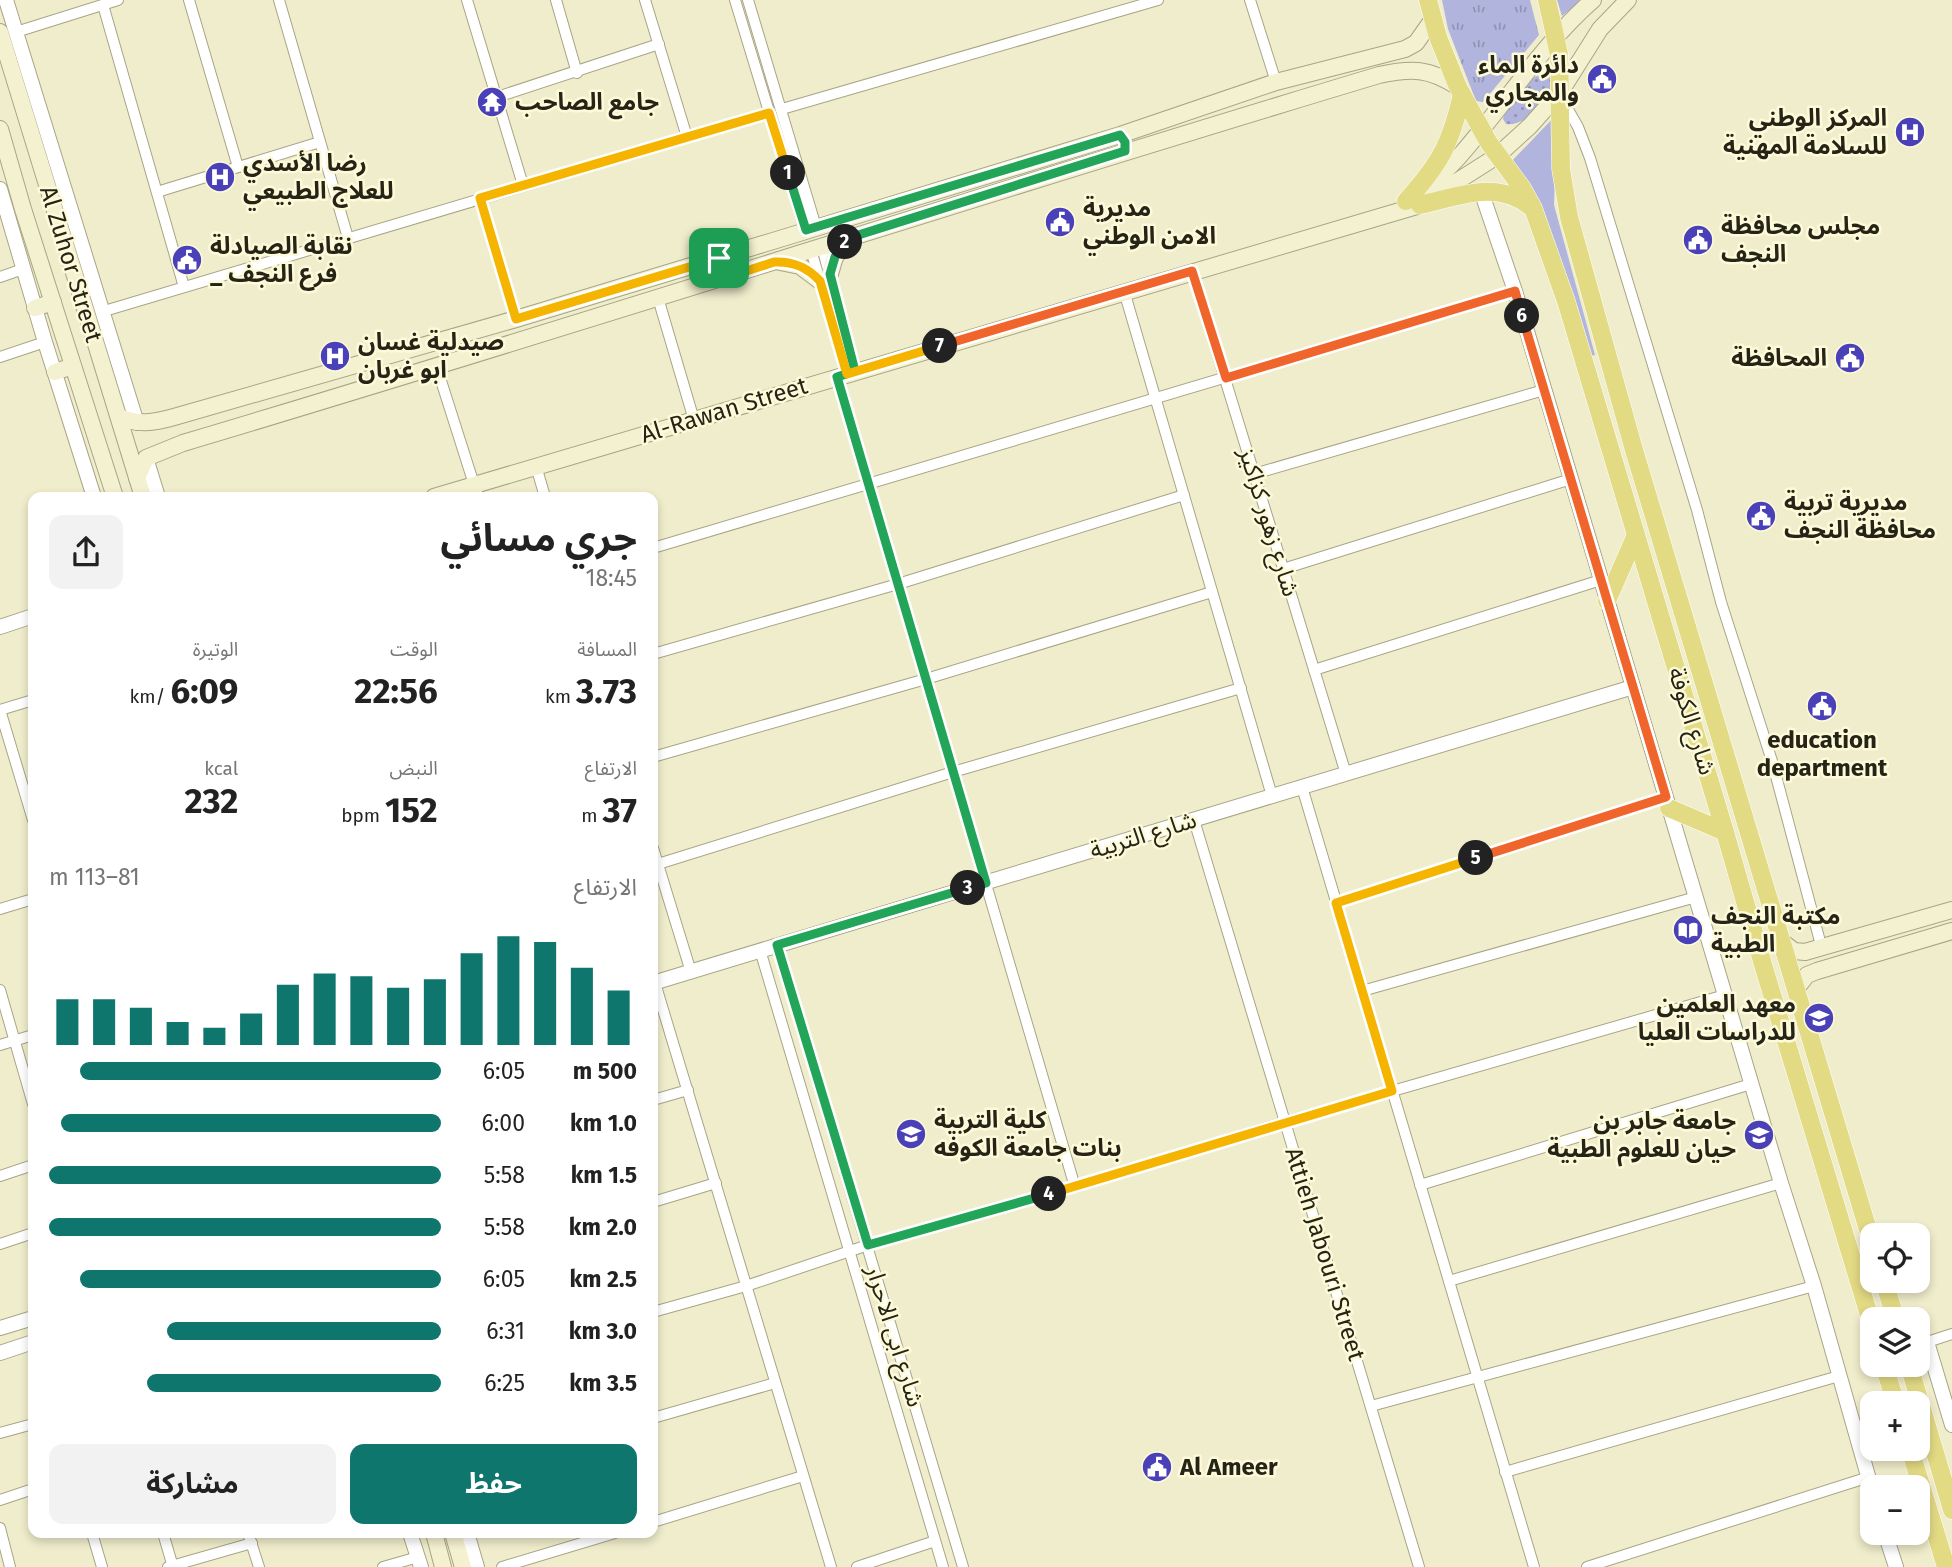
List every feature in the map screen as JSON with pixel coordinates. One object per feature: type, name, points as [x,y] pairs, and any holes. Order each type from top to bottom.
[{"type":"highway","name":"شارع الكوفة","points":[[1428,0],[1460,90],[1497,156],[1522,188],[1533,208],[1566,301],[1867,1307]]},
{"type":"highway","name":"شارع الكوفة","points":[[1547,0],[1561,32],[1562,169],[1569,217],[1634,450],[1866,1223]]},
{"type":"highway","points":[[1413,203],[1449,144],[1460,90]]},
{"type":"highway","points":[[1413,203],[1481,191],[1504,192],[1518,197],[1533,208]]},
{"type":"highway","points":[[1607,601],[1635,537]]},
{"type":"highway","points":[[1667,803],[1725,832]]},
{"type":"highway","points":[[1776,1006],[1777,996],[1781,992],[1796,991]]},
{"type":"highway","points":[[1913,1377],[1952,1510]]},
{"type":"highway","points":[[1914,1461],[1946,1567]]},
{"type":"main road","name":"Al-Rawan Street","points":[[1413,203],[1481,130],[1561,32],[1593,0]]},
{"type":"main road","name":"Al-Rawan Street","points":[[476,491],[536,467],[694,419],[1192,271],[1398,213],[1497,156],[1530,126],[1561,94],[1590,44],[1628,0]]},
{"type":"main road","points":[[137,478],[146,458],[166,449],[437,368],[852,237],[1122,143],[1276,82],[1405,48],[1416,43],[1433,19]]},
{"type":"main road","name":"Al Zuhor Street","points":[[8,32],[43,174],[141,492]]},
{"type":"main road","points":[[1561,32],[1572,42],[1584,46],[1590,44]]},
{"type":"main road","points":[[119,417],[150,424],[516,319],[811,229],[1122,143],[1396,72],[1435,73],[1460,90]]},
{"type":"main road","name":"Al Zuhor Street","points":[[0,129],[113,492]]},
{"type":"main road","points":[[15,182],[30,189],[37,185],[43,174]]},
{"type":"main road","points":[[30,230],[34,219],[42,215],[57,221]]},
{"type":"main road","points":[[774,262],[800,265],[825,278],[835,257],[852,237]]},
{"type":"main road","points":[[719,258],[725,278]]},
{"type":"main road","points":[[35,308],[53,302]]},
{"type":"main road","points":[[55,372],[74,366]]},
{"type":"main road","points":[[214,406],[223,432]]},
{"type":"main road","points":[[1780,941],[1794,951],[1805,953],[1949,910],[1946,923],[1952,930],[1807,975],[1796,991]]},
{"type":"main road","points":[[1822,948],[1828,967]]},
{"type":"main road","points":[[434,1538],[443,1567]]},
{"type":"main road","points":[[454,1538],[463,1567]]},
{"type":"street","points":[[6,0],[8,32],[137,423]]},
{"type":"street","points":[[8,32],[118,0]]},
{"type":"street","points":[[189,0],[237,167]]},
{"type":"street","points":[[467,0],[523,185]]},
{"type":"street","points":[[556,0],[577,72]]},
{"type":"street","points":[[645,0],[687,137]]},
{"type":"street","points":[[735,0],[769,113],[811,229]]},
{"type":"street","points":[[762,0],[749,2],[782,109],[811,229]]},
{"type":"street","points":[[782,109],[1158,0]]},
{"type":"street","points":[[1250,0],[1276,82]]},
{"type":"street","points":[[280,2],[348,238]]},
{"type":"street","points":[[103,5],[184,287]]},
{"type":"street","points":[[497,97],[659,44]]},
{"type":"street","points":[[751,53],[764,49]]},
{"type":"street","points":[[1561,94],[1590,158],[1697,510],[1721,602],[1772,761],[1822,948]]},
{"type":"street","points":[[102,313],[769,113]]},
{"type":"street","points":[[157,192],[320,142]]},
{"type":"street","points":[[0,189],[3,209],[92,492]]},
{"type":"street","points":[[1481,191],[1515,291],[1869,1475]]},
{"type":"street","points":[[480,198],[516,319]]},
{"type":"street","points":[[817,248],[869,483],[1075,1186]]},
{"type":"street","points":[[0,277],[23,269]]},
{"type":"street","name":"شارع زهور كزاكيز","points":[[1192,271],[1346,774]]},
{"type":"street","points":[[1124,291],[1272,796]]},
{"type":"street","points":[[658,546],[1515,291]]},
{"type":"street","points":[[658,298],[694,419]]},
{"type":"street","points":[[0,357],[45,342]]},
{"type":"street","points":[[437,368],[476,491]]},
{"type":"street","points":[[1254,474],[1544,390]]},
{"type":"street","points":[[146,458],[156,492]]},
{"type":"street","points":[[536,467],[544,492]]},
{"type":"street","points":[[1283,569],[1571,479]]},
{"type":"street","points":[[658,653],[898,584],[1184,495]]},
{"type":"street","points":[[1314,670],[1601,580]]},
{"type":"street","points":[[658,756],[926,679],[1212,592]]},
{"type":"street","points":[[0,627],[28,618]]},
{"type":"street","name":"شارع التربية","points":[[658,982],[1633,687]]},
{"type":"street","points":[[658,864],[953,772],[1241,688]]},
{"type":"street","points":[[28,702],[0,710],[28,803]]},
{"type":"street","points":[[21,780],[28,778]]},
{"type":"street","points":[[1302,787],[1534,1567]]},
{"type":"street","points":[[1336,903],[1667,803]]},
{"type":"street","name":"Attieh Jabouri Street","points":[[1194,820],[1419,1567]]},
{"type":"street","points":[[658,867],[691,972]]},
{"type":"street","points":[[1362,990],[1696,897]]},
{"type":"street","points":[[0,909],[28,901]]},
{"type":"street","name":"شارع ابی الاحرار","points":[[777,945],[963,1567]]},
{"type":"street","name":"شارع ابی الاحرار","points":[[760,950],[943,1567]]},
{"type":"street","points":[[0,990],[28,1086]]},
{"type":"street","points":[[658,1311],[746,1286],[868,1245],[1725,995]]},
{"type":"street","points":[[658,996],[831,1567]]},
{"type":"street","points":[[0,1045],[28,1037]]},
{"type":"street","points":[[1420,1185],[1751,1084]]},
{"type":"street","points":[[658,1099],[688,1090]]},
{"type":"street","points":[[0,1176],[28,1168]]},
{"type":"street","points":[[658,1200],[716,1183]]},
{"type":"street","points":[[1449,1281],[1781,1183]]},
{"type":"street","points":[[0,1244],[28,1235]]},
{"type":"street","points":[[1371,1406],[1814,1286]]},
{"type":"street","points":[[0,1328],[28,1320]]},
{"type":"street","points":[[1930,1341],[1952,1334]]},
{"type":"street","points":[[0,1353],[28,1344]]},
{"type":"street","points":[[1930,1365],[1952,1425]]},
{"type":"street","points":[[1505,1472],[1839,1376]]},
{"type":"street","points":[[658,1417],[775,1383]]},
{"type":"street","points":[[0,1433],[28,1425]]},
{"type":"street","points":[[658,1520],[803,1476]]},
{"type":"street","points":[[1587,1567],[1860,1486]]},
{"type":"street","points":[[0,1500],[28,1491]]},
{"type":"street","points":[[0,1528],[10,1567]]},
{"type":"street","points":[[93,1538],[102,1567]]},
{"type":"street","points":[[164,1538],[171,1567],[250,1538],[259,1567]]},
{"type":"street","points":[[383,1567],[419,1562],[412,1538]]},
{"type":"street","points":[[468,1538],[477,1567]]},
{"type":"street","points":[[502,1567],[598,1538]]},
{"type":"street","points":[[857,1567],[935,1541]]},
{"type":"street","points":[[1889,1545],[1896,1567]]},
{"type":"green space","points":[[1442,0],[1530,0],[1539,35],[1483,102],[1476,101],[1448,29]]},
{"type":"green space","points":[[1557,0],[1582,0],[1562,16]]},
{"type":"green space","points":[[1544,72],[1554,80],[1544,103],[1522,121],[1506,124],[1503,119],[1513,98],[1531,79]]},
{"type":"green space","points":[[1557,114],[1554,205],[1595,355],[1586,357],[1509,164]]},
{"type":"place","name":"دائرة الماء والمجاري","points":[[1602,79]]},
{"type":"place","name":"جامع الصاحب","points":[[492,102]]},
{"type":"place","name":"المركز الوطني للسلامة المهنية","points":[[1910,132]]},
{"type":"place","name":"رضا الأسدي للعلاج الطبيعي","points":[[220,177]]},
{"type":"place","name":"مديرية الامن الوطني","points":[[1060,222]]},
{"type":"place","name":"مجلس محافظة النجف","points":[[1698,240]]},
{"type":"place","name":"نقابة الصيادلة _ فرع النجف","points":[[187,260]]},
{"type":"place","name":"صيدلية غسان ابو غربان","points":[[335,356]]},
{"type":"place","name":"المحافظة","points":[[1850,358]]},
{"type":"place","name":"مديرية تربية محافظة النجف","points":[[1761,516]]},
{"type":"place","name":"education department","points":[[1822,706]]},
{"type":"place","name":"مكتبة النجف الطبية","points":[[1688,930]]},
{"type":"place","name":"معهد العلمين للدراسات العليا","points":[[1819,1018]]},
{"type":"place","name":"كلية التربية بنات جامعة الكوفه","points":[[911,1134]]},
{"type":"place","name":"جامعة جابر بن حيان للعلوم الطبية","points":[[1759,1135]]},
{"type":"place","name":"Al Ameer","points":[[1157,1467]]},
{"type":"route","points":[[719,258],[516,319],[480,198],[769,113],[806,230],[1120,135],[1125,142],[1125,151],[852,237],[839,249],[831,265],[830,274],[855,371],[837,377],[986,883],[777,945],[868,1245],[1392,1091],[1336,903],[1666,797],[1515,291],[1226,378],[1192,271],[847,374],[820,281],[814,275],[800,265],[774,262],[725,278],[719,258]]}]
